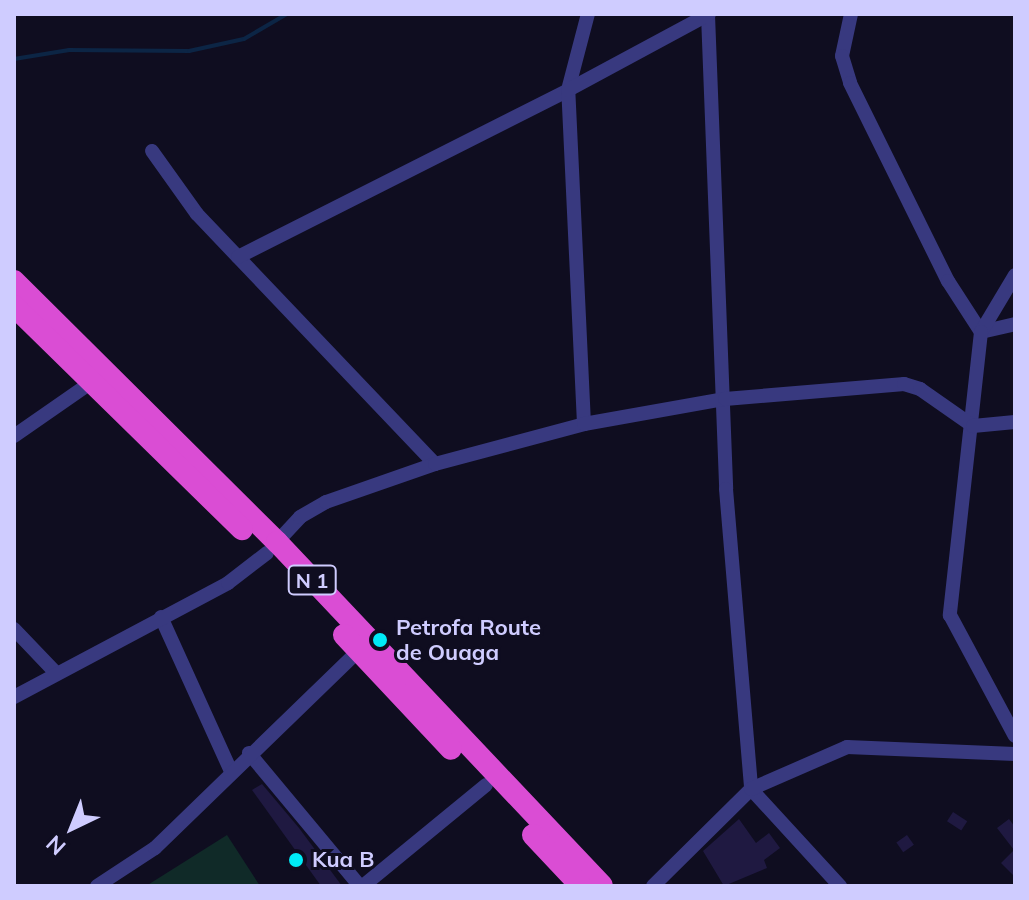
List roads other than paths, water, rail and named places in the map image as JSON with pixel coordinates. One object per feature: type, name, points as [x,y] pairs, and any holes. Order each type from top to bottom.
[{"type":"highway","name":"N 1","points":[[14,281],[332,612],[602,886]]},
{"type":"highway","name":"N 1","points":[[14,306],[272,548]]},
{"type":"highway","name":"N 1","points":[[332,612],[358,651],[581,886]]},
{"type":"street","points":[[584,424],[568,90],[588,14]]},
{"type":"street","points":[[238,257],[568,90],[709,14],[726,489],[751,789],[840,886]]},
{"type":"street","points":[[851,14],[842,56],[850,83],[948,281],[981,332]]},
{"type":"street","points":[[152,151],[197,214],[435,464]]},
{"type":"street","points":[[1015,275],[981,332],[950,615],[1015,736]]},
{"type":"street","points":[[981,332],[1015,324]]},
{"type":"street","points":[[14,436],[93,381]]},
{"type":"street","points":[[14,697],[228,583],[272,548],[300,517],[326,502],[435,464],[584,424],[725,399],[904,384],[920,389],[973,426],[1015,422]]},
{"type":"street","points":[[161,617],[231,771]]},
{"type":"street","points":[[14,629],[56,673]]},
{"type":"street","points":[[97,886],[155,848],[249,753],[358,651]]},
{"type":"street","points":[[653,886],[751,789],[847,747],[1015,754]]},
{"type":"street","points":[[249,753],[362,886],[486,785]]},
{"type":"waterway","points":[[14,59],[69,50],[189,51],[244,39],[287,14]]},
{"type":"place","name":"Petrofa Route de Ouaga","points":[[380,640]]},
{"type":"place","name":"Kua B","points":[[296,860]]}]
